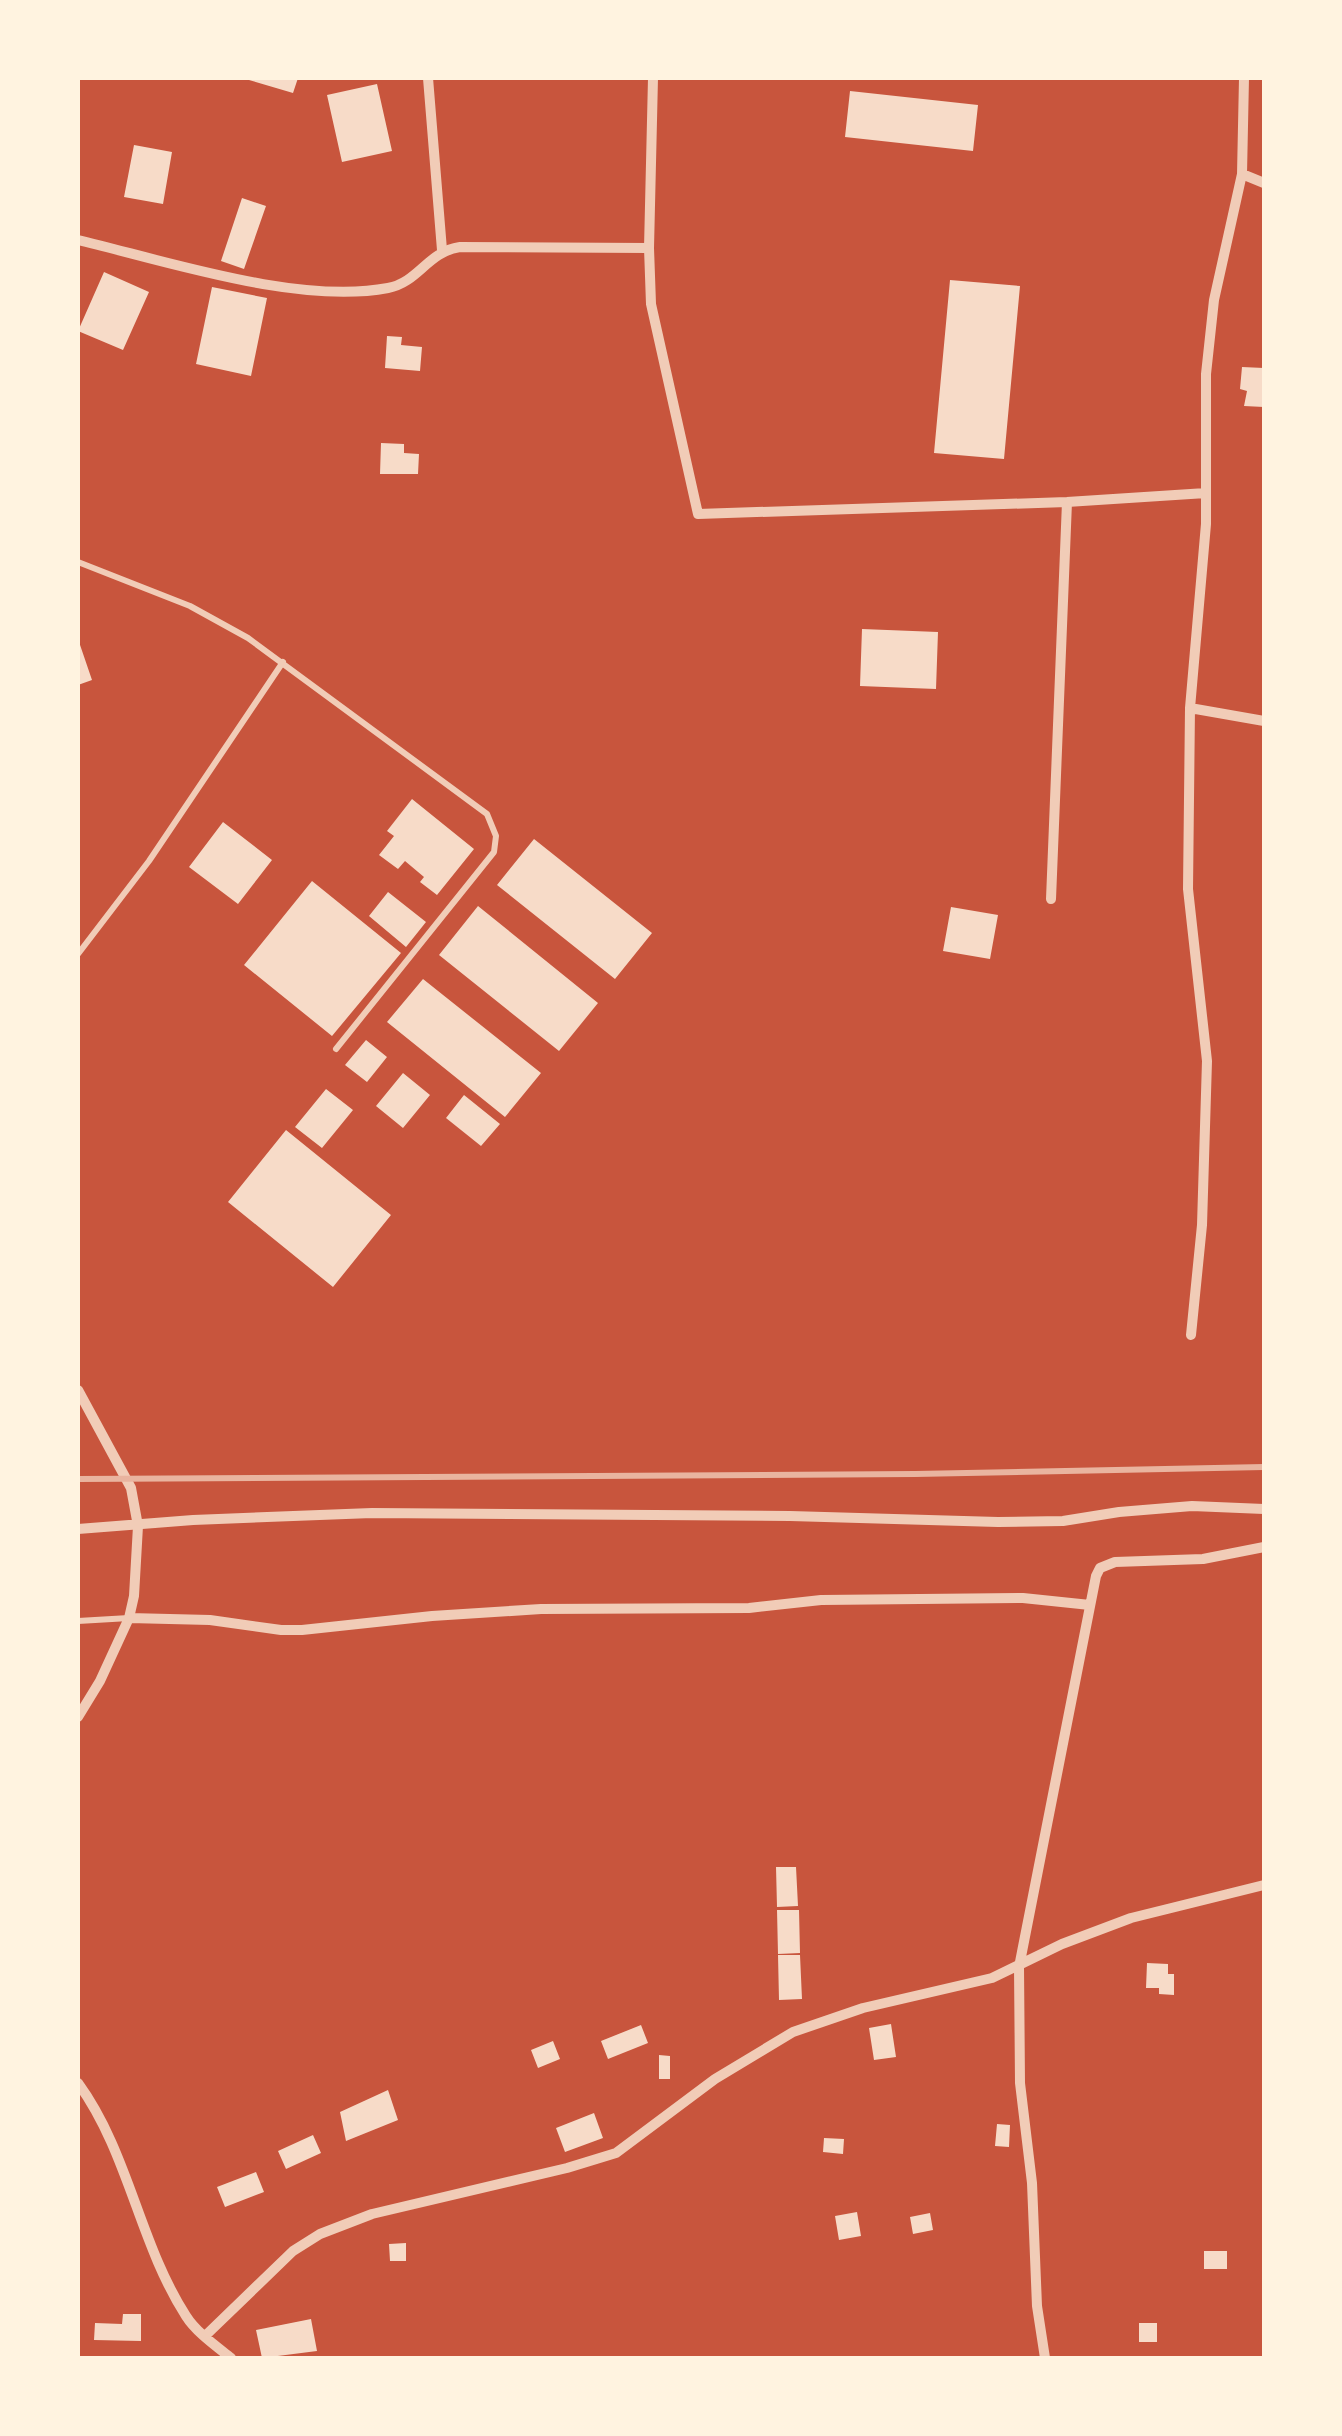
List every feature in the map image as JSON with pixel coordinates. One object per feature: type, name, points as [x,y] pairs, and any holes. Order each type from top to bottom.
[{"type":"street","points":[[428,78],[442,250]]},
{"type":"street","points":[[654,78],[651,304],[698,514],[1066,502],[1206,493]]},
{"type":"street","points":[[1191,1335],[1202,1225],[1207,1060],[1188,889],[1190,708],[1206,493],[1204,419],[1210,325],[1242,174],[1244,78]]},
{"type":"street","points":[[1242,174],[1264,182]]},
{"type":"street","points":[[78,240],[230,277],[326,291],[394,287],[412,277],[442,250],[504,246],[649,248]]},
{"type":"street","points":[[1050,900],[1066,502]]},
{"type":"street","points":[[1190,708],[1264,721]]},
{"type":"street","points":[[78,1390],[131,1488],[138,1526],[129,1618],[100,1681],[78,1717]]},
{"type":"street","points":[[78,1529],[194,1520],[414,1512],[998,1522],[1062,1521],[1192,1506],[1264,1509]]},
{"type":"street","points":[[1046,2358],[1037,2306],[1032,2183],[1020,2083],[1019,1967],[1096,1576],[1106,1564],[1203,1559],[1264,1547]]},
{"type":"street","points":[[129,1618],[210,1620],[302,1630],[541,1609],[749,1608],[821,1600],[1023,1598],[1090,1604]]},
{"type":"street","points":[[205,2336],[293,2251],[333,2228],[372,2214],[606,2158],[715,2079],[793,2032],[863,2008],[968,1986],[1131,1918],[1264,1885]]},
{"type":"street","points":[[78,2083],[106,2126],[148,2239],[187,2319],[231,2358]]},
{"type":"lane","points":[[78,562],[190,606],[283,662],[487,814],[496,836],[494,852],[336,1049]]},
{"type":"lane","points":[[78,954],[149,861],[283,662]]},
{"type":"lane","points":[[78,1620],[129,1618]]},
{"type":"building","points":[[242,78],[298,78],[293,93]]},
{"type":"building","points":[[377,84],[392,151],[342,162],[327,95]]},
{"type":"building","points":[[850,91],[978,105],[973,151],[845,137]]},
{"type":"building","points":[[134,145],[172,152],[163,204],[124,197]]},
{"type":"building","points":[[242,198],[266,206],[244,269],[221,261]]},
{"type":"building","points":[[104,272],[149,292],[123,350],[78,331]]},
{"type":"building","points":[[950,280],[1020,286],[1004,459],[934,453]]},
{"type":"building","points":[[212,287],[267,298],[251,376],[196,364]]},
{"type":"building","points":[[387,336],[402,337],[401,345],[422,347],[420,371],[385,368]]},
{"type":"building","points":[[1242,367],[1264,368],[1264,407],[1244,406],[1247,391],[1240,389]]},
{"type":"building","points":[[381,443],[404,444],[404,453],[419,454],[418,474],[380,474]]},
{"type":"building","points":[[862,629],[938,632],[936,689],[860,686]]},
{"type":"building","points":[[78,639],[92,680],[78,685]]},
{"type":"building","points":[[412,799],[474,849],[437,895],[420,882],[424,877],[405,861],[398,869],[379,855],[394,836],[387,831]]},
{"type":"building","points":[[223,822],[272,860],[238,904],[189,867]]},
{"type":"building","points":[[534,839],[652,933],[615,979],[497,885]]},
{"type":"building","points":[[312,881],[401,953],[332,1036],[244,965]]},
{"type":"building","points":[[388,892],[426,922],[406,947],[369,916]]},
{"type":"building","points":[[478,906],[598,1003],[559,1051],[439,955]]},
{"type":"building","points":[[951,907],[998,915],[990,959],[943,951]]},
{"type":"building","points":[[423,979],[541,1073],[505,1117],[387,1022]]},
{"type":"building","points":[[366,1040],[387,1057],[367,1082],[345,1065]]},
{"type":"building","points":[[403,1073],[430,1095],[403,1128],[376,1106]]},
{"type":"building","points":[[326,1089],[353,1110],[322,1148],[295,1127]]},
{"type":"building","points":[[464,1095],[500,1124],[481,1146],[446,1118]]},
{"type":"building","points":[[286,1130],[391,1215],[333,1287],[228,1202]]},
{"type":"building","points":[[776,1867],[796,1867],[798,1906],[777,1907]]},
{"type":"building","points":[[777,1910],[799,1910],[800,1953],[778,1954]]},
{"type":"building","points":[[778,1955],[800,1955],[802,1999],[779,2000]]},
{"type":"building","points":[[1147,1963],[1168,1964],[1168,1974],[1174,1974],[1174,1995],[1159,1994],[1159,1988],[1146,1988]]},
{"type":"building","points":[[891,2024],[896,2057],[874,2060],[869,2028]]},
{"type":"building","points":[[641,2025],[648,2043],[608,2059],[601,2041]]},
{"type":"building","points":[[553,2041],[560,2059],[538,2068],[531,2050]]},
{"type":"building","points":[[659,2055],[670,2056],[670,2079],[659,2079]]},
{"type":"building","points":[[388,2090],[398,2120],[346,2141],[340,2112]]},
{"type":"building","points":[[594,2113],[603,2138],[565,2152],[556,2128]]},
{"type":"building","points":[[997,2124],[1010,2125],[1009,2147],[995,2146]]},
{"type":"building","points":[[313,2135],[321,2153],[286,2169],[278,2151]]},
{"type":"building","points":[[824,2138],[844,2139],[843,2154],[823,2152]]},
{"type":"building","points":[[256,2172],[264,2192],[225,2207],[217,2187]]},
{"type":"building","points":[[857,2212],[861,2236],[839,2240],[835,2216]]},
{"type":"building","points":[[930,2213],[933,2230],[913,2234],[910,2217]]},
{"type":"building","points":[[406,2243],[406,2261],[390,2261],[389,2244]]},
{"type":"building","points":[[1204,2251],[1227,2251],[1227,2269],[1204,2269]]},
{"type":"building","points":[[123,2314],[141,2314],[141,2341],[94,2340],[95,2323],[122,2324]]},
{"type":"building","points":[[311,2319],[317,2351],[262,2358],[256,2330]]},
{"type":"building","points":[[1139,2323],[1157,2323],[1157,2342],[1139,2342]]},
{"type":"railway","points":[[78,1479],[915,1474],[1264,1467]]}]
